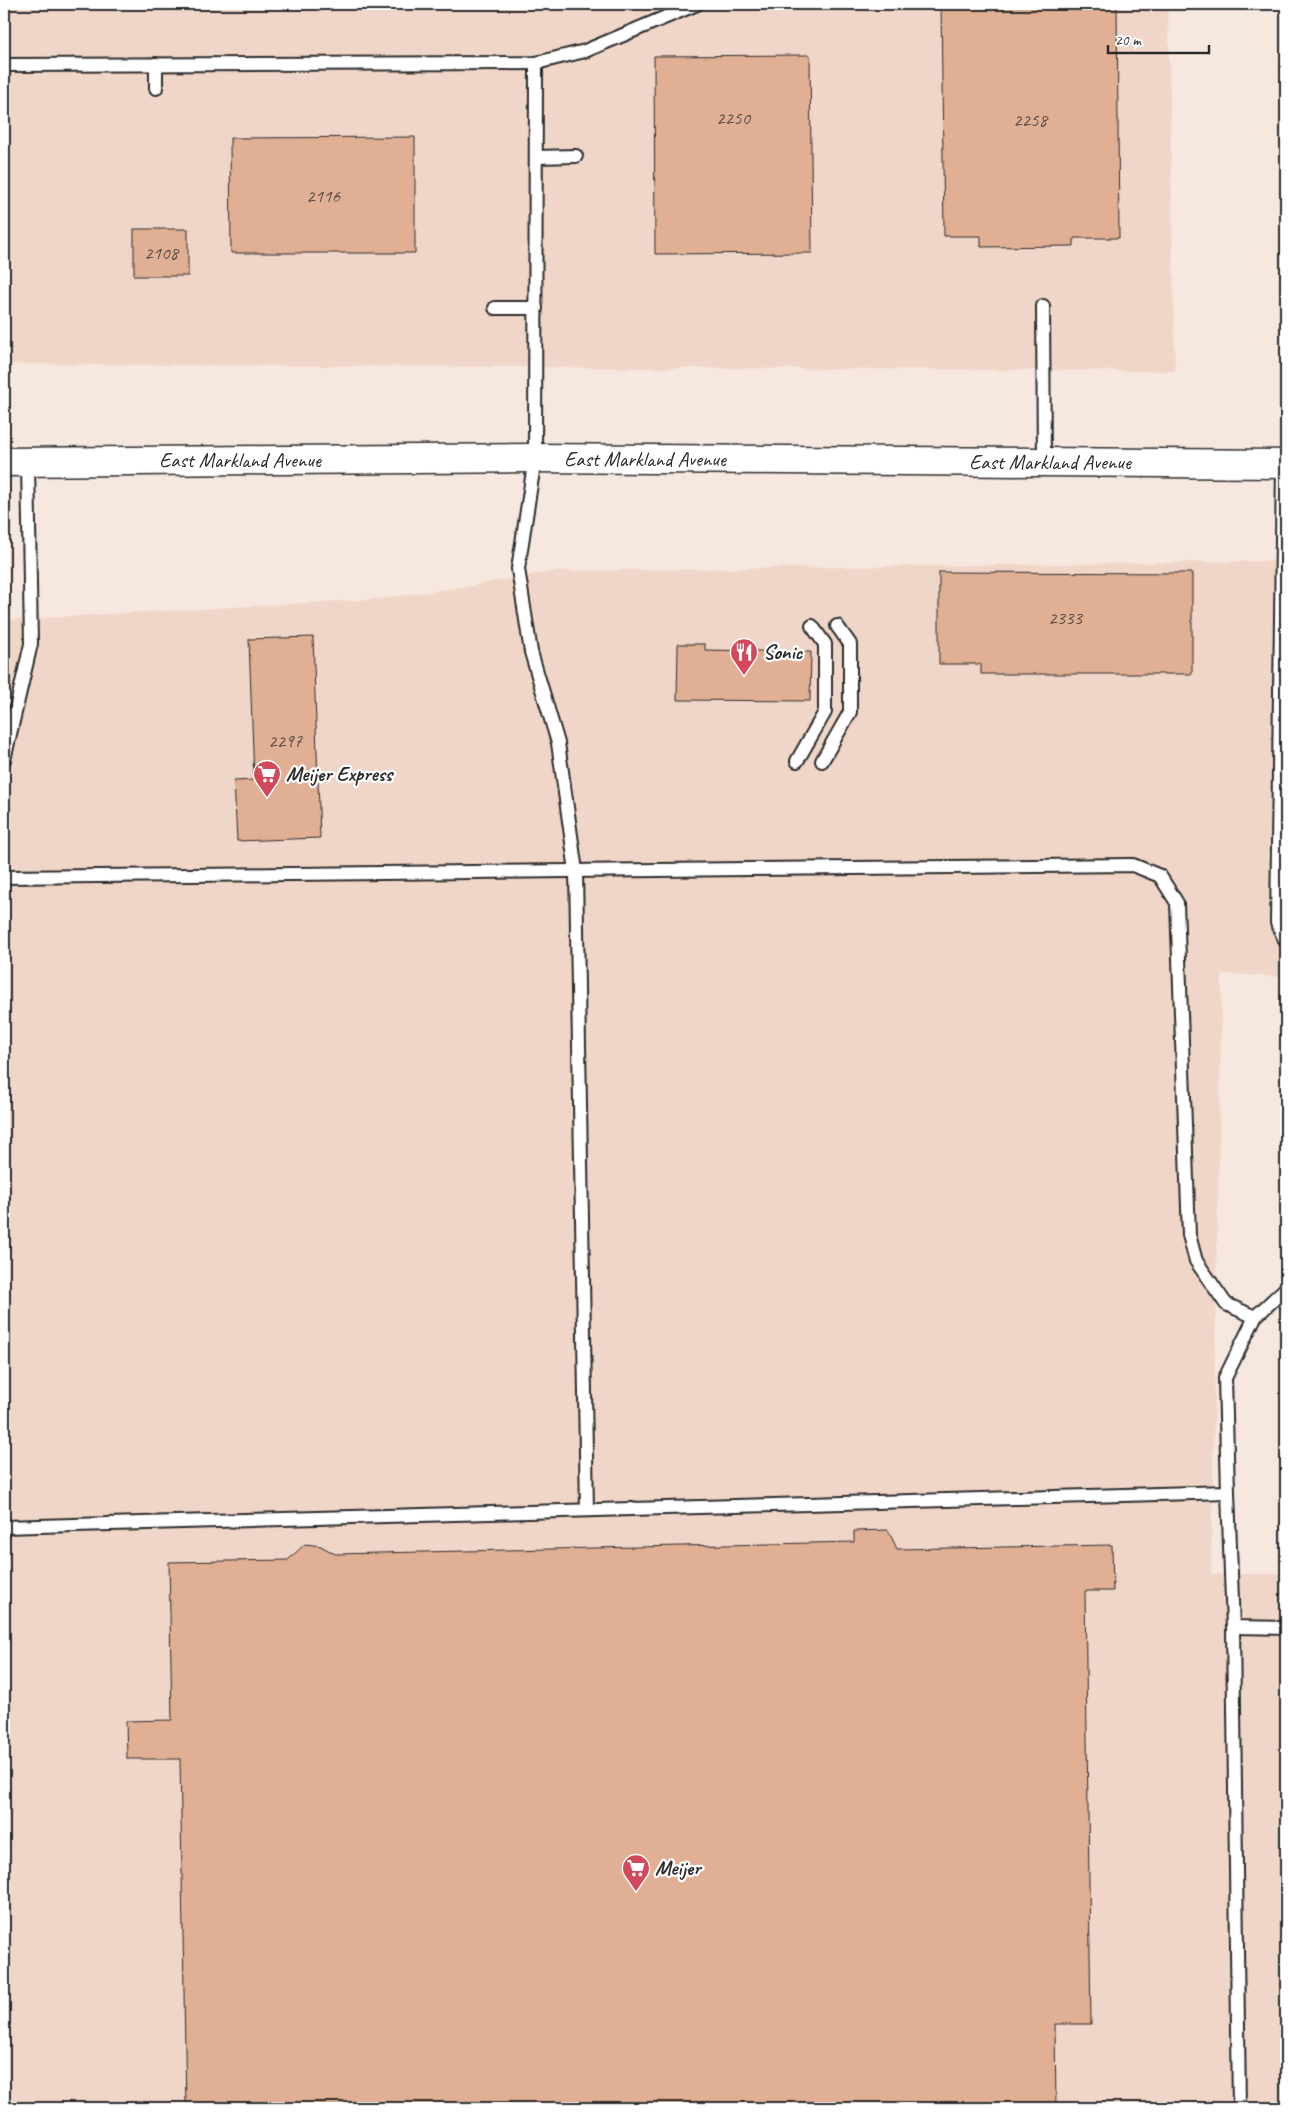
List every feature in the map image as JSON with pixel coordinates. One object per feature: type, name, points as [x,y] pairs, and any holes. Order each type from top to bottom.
[{"type":"main road","name":"East Markland Avenue","points":[[16,462],[535,458],[1285,464]]},
{"type":"lane","points":[[4,65],[536,63],[585,51],[698,4]]},
{"type":"lane","points":[[536,63],[535,458],[518,569],[531,652],[558,744],[576,871],[587,1510]]},
{"type":"lane","points":[[156,64],[156,88]]},
{"type":"lane","points":[[536,157],[576,156]]},
{"type":"lane","points":[[1044,306],[1044,462]]},
{"type":"lane","points":[[495,308],[536,308]]},
{"type":"lane","points":[[4,760],[31,644],[16,462]]},
{"type":"lane","points":[[1285,464],[1277,923],[1286,942]]},
{"type":"lane","points":[[797,761],[825,712],[825,644],[812,626]]},
{"type":"lane","points":[[822,761],[850,712],[850,644],[837,626]]},
{"type":"lane","points":[[4,877],[1133,865],[1160,876],[1177,903],[1189,1235],[1196,1261],[1226,1304],[1255,1317]]},
{"type":"lane","points":[[1239,2108],[1233,1627],[1225,1378],[1255,1317],[1286,1288]]},
{"type":"lane","points":[[4,1527],[1228,1492]]},
{"type":"lane","points":[[1233,1627],[1286,1628]]},
{"type":"shaded area","points":[[4,4],[1168,4],[1175,371],[4,364]]},
{"type":"shaded area","points":[[1286,561],[1286,977],[1222,974],[1211,1574],[1286,1574],[1286,2108],[4,2108],[4,620],[377,599],[470,586],[554,571]]},
{"type":"building","points":[[941,4],[1117,4],[1119,238],[1074,238],[1074,246],[981,247],[981,236],[944,236]]},
{"type":"building","points":[[810,55],[812,253],[655,254],[654,56]]},
{"type":"building","points":[[415,137],[415,253],[231,253],[230,138]]},
{"type":"building","points":[[134,229],[188,229],[188,276],[134,276]]},
{"type":"building","points":[[939,572],[1192,573],[1192,674],[981,674],[981,664],[939,664]]},
{"type":"building","points":[[313,637],[320,838],[237,841],[234,781],[254,780],[249,639]]},
{"type":"building","name":"Sonic","points":[[678,644],[705,644],[705,650],[811,652],[810,701],[677,700]]},
{"type":"building","name":"Meijer","points":[[888,1530],[897,1549],[1112,1545],[1113,1591],[1085,1591],[1091,2024],[1055,2024],[1056,2108],[186,2108],[180,1759],[127,1759],[126,1721],[172,1720],[169,1562],[288,1560],[305,1544],[321,1546],[335,1554],[854,1542],[854,1531]]},
{"type":"place","name":"Sonic","points":[[744,676]]},
{"type":"place","name":"Meijer Express","points":[[267,798]]},
{"type":"place","name":"Meijer","points":[[636,1892]]}]
